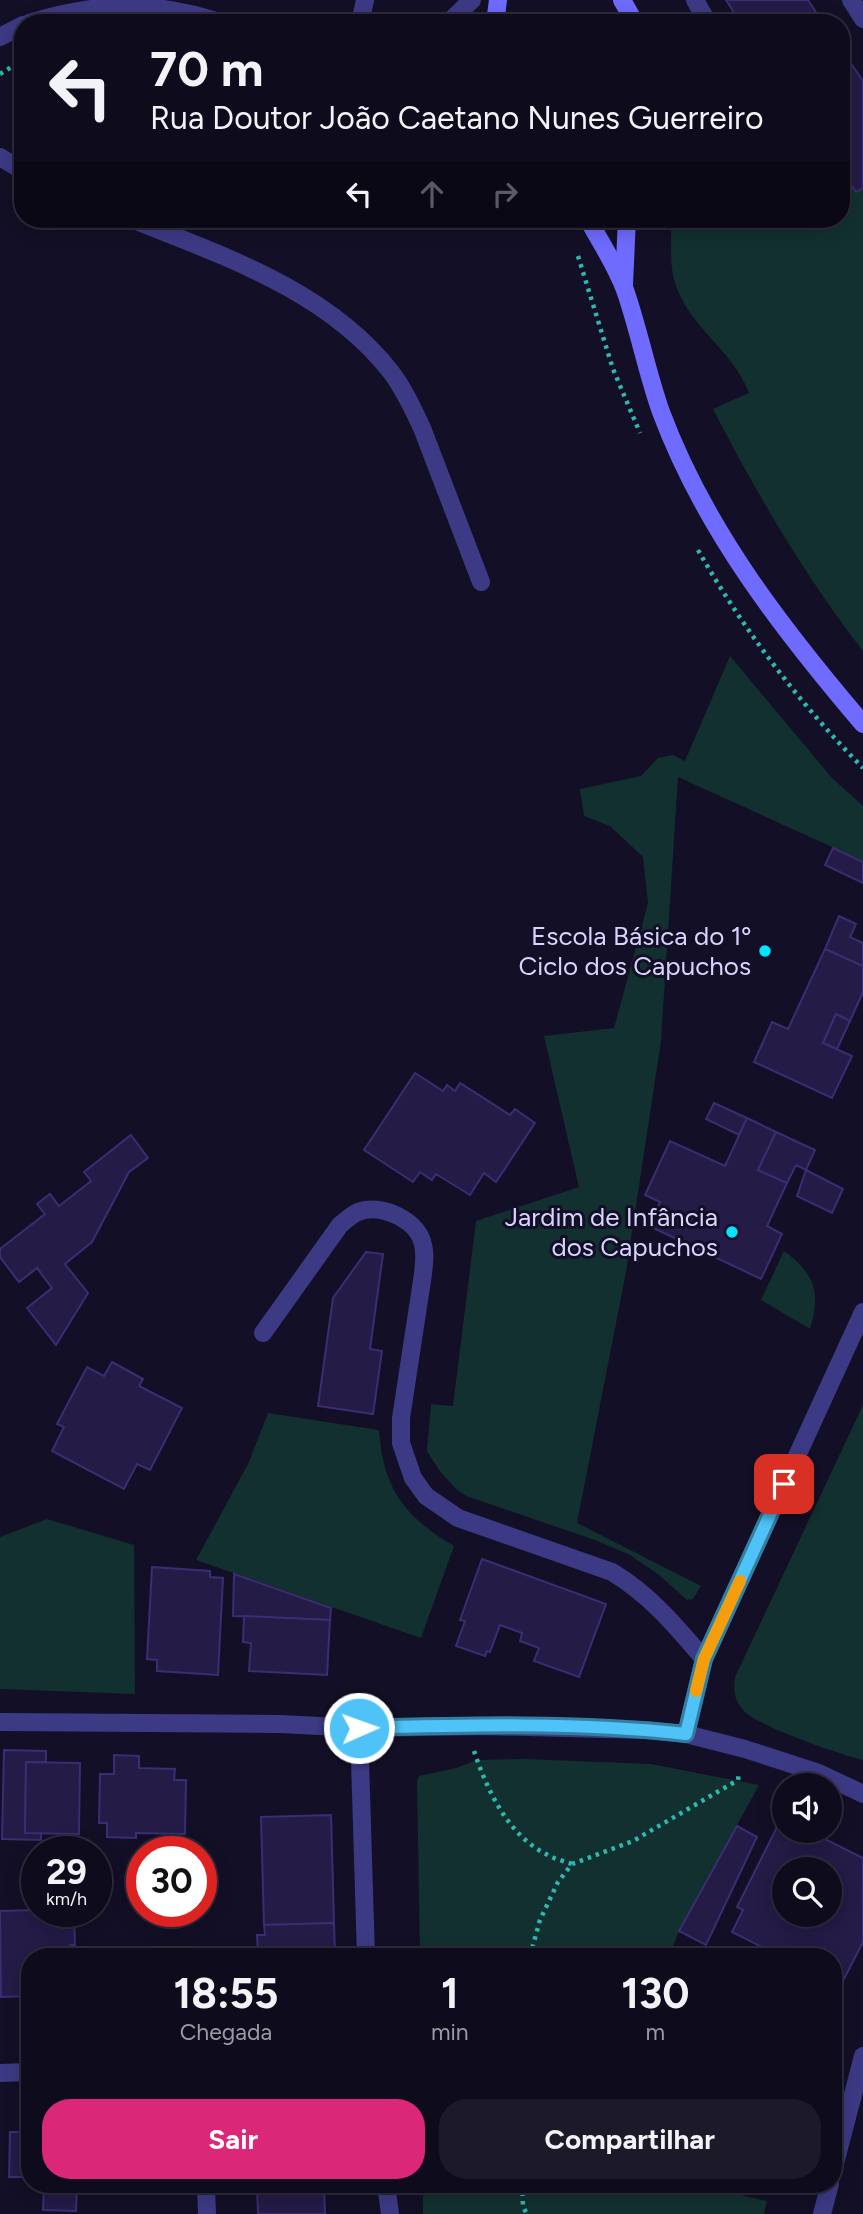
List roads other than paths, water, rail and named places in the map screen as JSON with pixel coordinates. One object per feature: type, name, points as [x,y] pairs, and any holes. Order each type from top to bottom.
[{"type":"main road","points":[[593,228],[624,288],[662,413],[695,487],[748,577],[782,625],[863,724]]},
{"type":"main road","points":[[624,288],[627,228]]},
{"type":"street","points":[[457,14],[472,0]]},
{"type":"street","points":[[851,0],[863,19]]},
{"type":"street","points":[[58,14],[102,5],[134,4],[170,8],[191,14]]},
{"type":"street","points":[[152,228],[291,288],[319,305],[368,346],[391,372],[411,404],[481,582]]},
{"type":"street","points":[[263,1333],[340,1225],[357,1212],[372,1209],[385,1211],[414,1227],[422,1239],[425,1252],[424,1274],[401,1418],[401,1443],[413,1478],[426,1496],[458,1518],[612,1572],[629,1582],[664,1612],[704,1659]]},
{"type":"street","points":[[686,1734],[704,1659],[863,1312]]},
{"type":"street","points":[[0,1722],[645,1730],[686,1734],[744,1749],[819,1773],[863,1794]]},
{"type":"street","points":[[359,1728],[366,1948]]},
{"type":"street","points":[[842,2136],[863,2056]]},
{"type":"street","points":[[0,2073],[21,2072]]},
{"type":"street","points":[[206,2193],[207,2214]]},
{"type":"street","points":[[387,2193],[390,2214]]},
{"type":"street","points":[[822,2214],[828,2193]]},
{"type":"place","name":"Escola Básica do 1º Ciclo dos Capuchos","points":[[765,951]]},
{"type":"place","name":"Jardim de Infância dos Capuchos","points":[[732,1232]]}]
